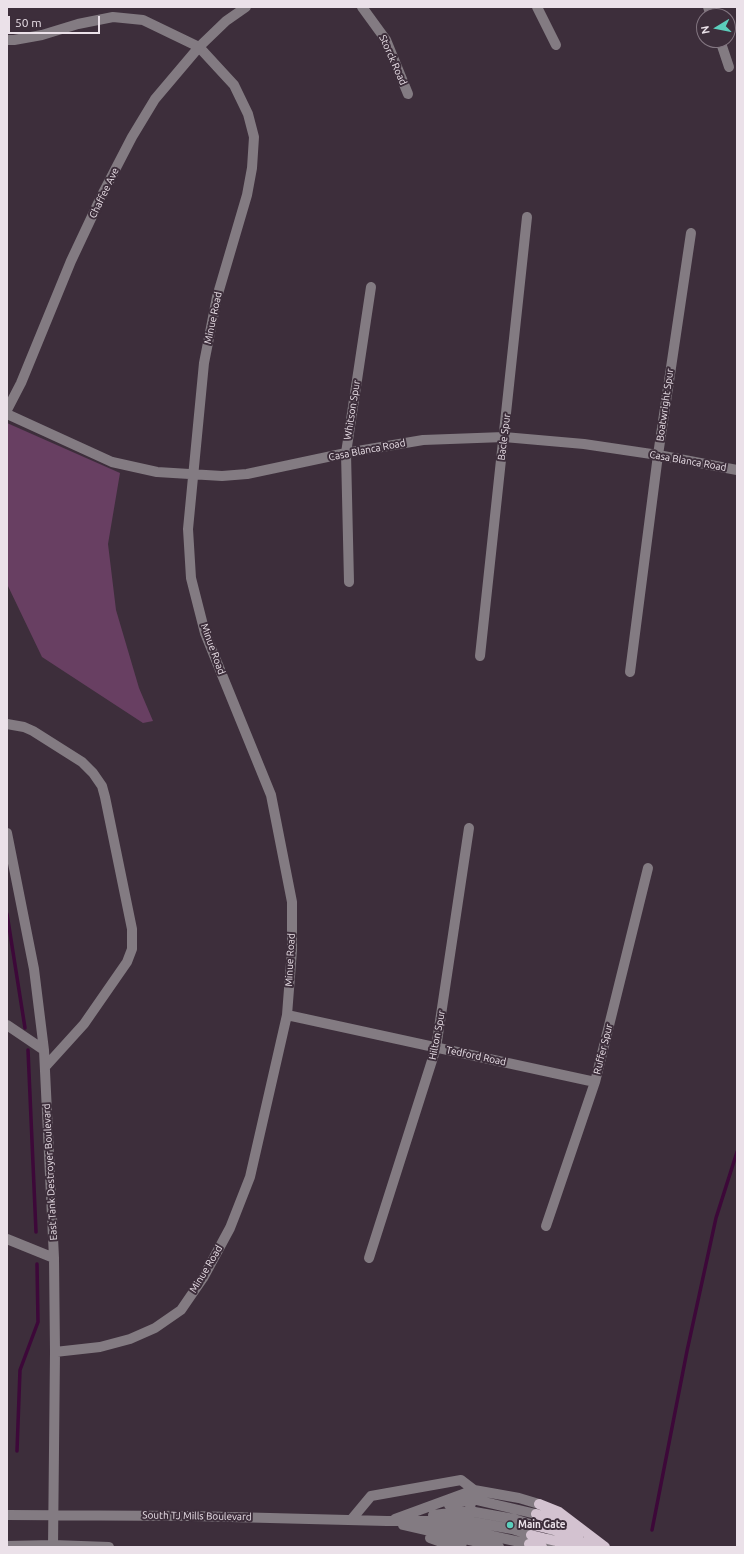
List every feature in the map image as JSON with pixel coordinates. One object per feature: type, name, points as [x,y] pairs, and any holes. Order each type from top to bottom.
[{"type":"main road","points":[[536,1514],[554,1530],[580,1547]]},
{"type":"main road","points":[[536,1514],[554,1530],[594,1547]]},
{"type":"main road","points":[[554,1530],[601,1547]]},
{"type":"main road","points":[[530,1539],[554,1530],[605,1547]]},
{"type":"main road","points":[[530,1539],[542,1547]]},
{"type":"street","name":"Chaffee Ave","points":[[7,410],[21,383],[81,240],[103,192],[128,144],[155,99],[199,47],[226,21],[246,7]]},
{"type":"street","name":"Storck Road","points":[[362,7],[386,40],[408,94]]},
{"type":"street","points":[[537,7],[556,45]]},
{"type":"street","name":"Minue Road","points":[[7,40],[42,34],[78,24],[113,17],[143,20],[199,47],[234,85],[248,114],[254,137],[252,168],[247,194],[217,297],[204,363],[192,473],[188,529],[191,578],[206,633],[271,795],[291,895],[292,950],[287,1015],[250,1177],[230,1228],[203,1278],[181,1310],[155,1328],[130,1339],[100,1347],[55,1352]]},
{"type":"street","points":[[723,48],[729,67]]},
{"type":"street","name":"Bacle Spur","points":[[480,656],[527,217]]},
{"type":"street","name":"Boatwright Spur","points":[[630,672],[658,455],[691,233]]},
{"type":"street","name":"Whitson Spur","points":[[349,582],[346,454],[371,287]]},
{"type":"street","name":"Casa Blanca Road","points":[[7,414],[112,462],[156,472],[222,476],[247,474],[423,440],[504,437],[584,444],[658,455],[737,470]]},
{"type":"street","points":[[7,724],[24,727],[33,731],[82,762],[98,779],[105,797],[132,929],[132,949],[127,962],[84,1024],[44,1067]]},
{"type":"street","name":"Hilton Spur","points":[[369,1258],[436,1048],[469,828]]},
{"type":"street","name":"East Tank Destroyer Boulevard","points":[[7,833],[34,969],[44,1050],[54,1258],[55,1352],[52,1514],[53,1546]]},
{"type":"street","name":"Ruffer Spur","points":[[546,1226],[595,1082],[648,868]]},
{"type":"street","name":"Tedford Road","points":[[287,1015],[595,1082]]},
{"type":"street","points":[[7,1025],[44,1050]]},
{"type":"street","points":[[7,1239],[54,1258]]},
{"type":"street","points":[[351,1520],[371,1496],[461,1480],[473,1494]]},
{"type":"street","points":[[387,1521],[473,1494],[519,1498],[536,1514]]},
{"type":"street","points":[[463,1533],[473,1494]]},
{"type":"street","name":"South TJ Mills Boulevard","points":[[7,1515],[52,1514],[387,1521]]},
{"type":"street","points":[[463,1533],[536,1514]]},
{"type":"street","points":[[387,1521],[463,1533],[499,1547]]},
{"type":"street","points":[[387,1521],[463,1533],[512,1529],[530,1539]]},
{"type":"street","points":[[7,1546],[108,1547]]},
{"type":"shaded area","points":[[7,423],[120,473],[108,544],[116,610],[139,688],[153,721],[143,723],[42,657],[7,584]]},
{"type":"waterway","points":[[7,914],[25,1028]]},
{"type":"waterway","points":[[28,1050],[36,1232]]},
{"type":"waterway","points":[[652,1530],[687,1351],[716,1218],[737,1152]]},
{"type":"waterway","points":[[17,1451],[20,1370],[38,1322],[37,1264]]},
{"type":"place","name":"Main Gate","points":[[510,1525]]}]
